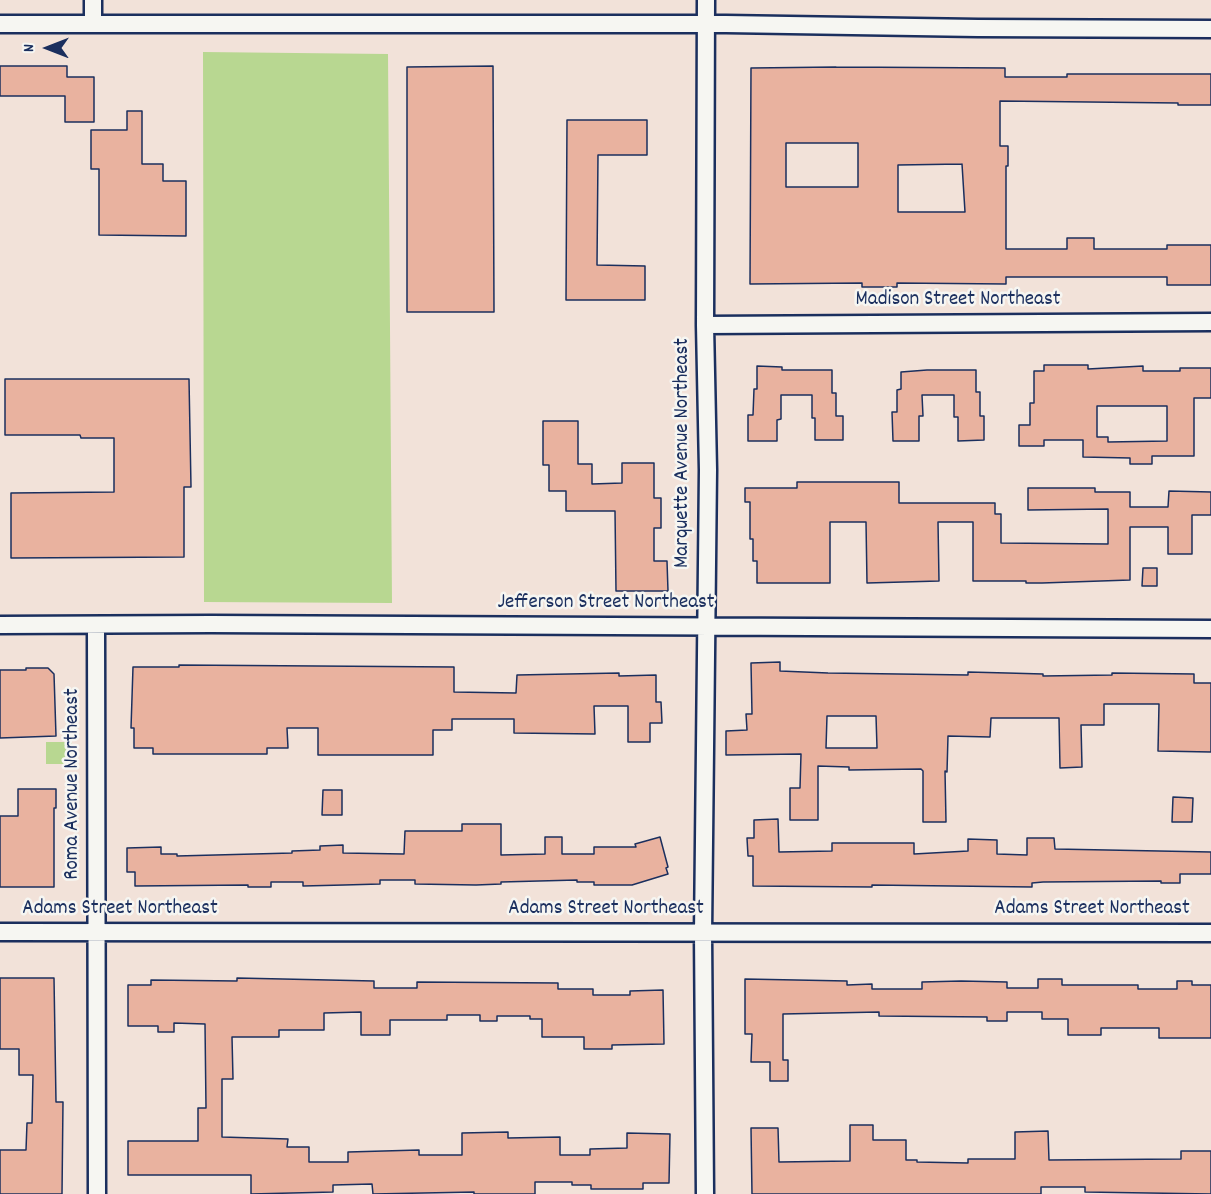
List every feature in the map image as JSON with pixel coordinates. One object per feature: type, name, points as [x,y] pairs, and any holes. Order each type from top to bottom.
[{"type":"street","points":[[93,0],[93,24]]},
{"type":"street","name":"Marquette Avenue Northeast","points":[[705,1194],[703,933],[708,470],[705,325],[706,0]]},
{"type":"street","points":[[0,24],[755,24],[978,28],[1211,28]]},
{"type":"street","name":"Madison Street Northeast","points":[[705,325],[1211,322]]},
{"type":"street","name":"Jefferson Street Northeast","points":[[0,625],[1211,629]]},
{"type":"street","name":"Roma Avenue Northeast","points":[[96,625],[97,1194]]},
{"type":"street","name":"Adams Street Northeast","points":[[0,932],[1211,933]]},
{"type":"green space","points":[[203,52],[388,54],[392,603],[204,602]]},
{"type":"green space","points":[[46,742],[72,742],[72,764],[46,764]]},
{"type":"building","points":[[0,66],[67,66],[67,77],[94,77],[94,122],[65,122],[65,96],[0,96]]},
{"type":"building","points":[[493,66],[494,312],[407,312],[407,67]]},
{"type":"building","points":[[751,68],[1005,68],[1005,77],[1067,77],[1067,74],[1211,74],[1211,105],[1000,101],[1000,146],[1008,146],[1006,249],[1067,249],[1067,238],[1094,238],[1094,249],[1167,249],[1167,245],[1211,245],[1211,285],[1167,285],[1167,277],[1006,277],[1006,284],[897,283],[897,287],[862,287],[862,283],[750,284]],"holes":[[[786,143],[858,143],[858,187],[786,187]],[[962,164],[965,212],[898,212],[898,165]]]},
{"type":"building","points":[[127,111],[142,111],[142,164],[163,164],[163,181],[186,181],[186,236],[99,235],[99,169],[91,169],[91,130],[127,130]]},
{"type":"building","points":[[567,120],[647,120],[647,155],[598,155],[597,265],[645,266],[645,300],[566,300]]},
{"type":"building","points":[[1044,365],[1088,365],[1088,369],[1143,366],[1143,371],[1211,368],[1211,398],[1194,398],[1194,456],[1152,456],[1152,464],[1130,464],[1130,458],[1083,457],[1083,440],[1044,440],[1044,446],[1019,446],[1019,425],[1030,425],[1030,403],[1034,403],[1034,371],[1044,371]],"holes":[[[1097,406],[1167,406],[1167,441],[1108,442],[1108,437],[1097,437]]]},
{"type":"building","points":[[757,366],[782,367],[782,370],[832,370],[832,393],[836,393],[836,416],[843,416],[843,440],[815,440],[812,395],[781,395],[781,419],[777,420],[777,441],[748,441],[748,415],[753,415],[754,389],[757,389]]},
{"type":"building","points":[[976,370],[976,392],[980,392],[980,416],[984,416],[984,440],[958,441],[958,417],[954,417],[954,395],[922,395],[923,416],[919,416],[919,441],[893,441],[892,412],[897,412],[897,390],[901,389],[901,372]]},
{"type":"building","points":[[5,379],[189,379],[191,487],[184,487],[184,557],[11,558],[11,493],[114,492],[114,438],[81,438],[80,435],[5,435]]},
{"type":"building","points":[[543,421],[578,421],[578,464],[592,464],[592,484],[622,483],[622,463],[654,463],[654,498],[661,498],[661,528],[654,528],[654,561],[667,561],[668,591],[616,591],[615,511],[566,511],[566,491],[549,491],[549,465],[543,465]]},
{"type":"building","points":[[797,482],[899,482],[899,503],[995,503],[995,514],[1001,514],[1001,543],[1108,544],[1108,509],[1028,510],[1028,488],[1095,488],[1095,492],[1130,492],[1130,507],[1168,507],[1169,491],[1211,492],[1211,515],[1192,515],[1192,554],[1168,554],[1168,527],[1130,527],[1130,580],[1042,583],[973,581],[973,522],[938,522],[939,581],[867,583],[866,522],[830,522],[830,583],[757,583],[757,561],[753,561],[753,539],[750,539],[750,502],[745,502],[745,488],[797,488]]},
{"type":"building","points":[[1143,568],[1157,568],[1157,586],[1142,586]]},
{"type":"building","points":[[780,662],[780,671],[828,673],[968,675],[968,672],[1043,674],[1043,676],[1112,675],[1112,673],[1194,674],[1194,683],[1211,683],[1211,752],[1158,751],[1159,704],[1104,704],[1104,725],[1081,725],[1082,767],[1060,768],[1059,718],[991,718],[990,737],[948,736],[947,772],[945,771],[946,822],[923,822],[923,771],[921,769],[849,770],[849,767],[818,766],[818,820],[790,820],[790,788],[800,788],[801,754],[726,755],[726,731],[747,730],[746,714],[752,714],[751,663]],"holes":[[[827,716],[876,716],[877,748],[826,748]]]},
{"type":"building","points":[[179,665],[454,667],[454,692],[516,693],[517,675],[619,673],[619,676],[656,675],[656,702],[661,702],[662,723],[650,723],[650,742],[628,742],[628,706],[594,706],[595,734],[514,733],[514,719],[452,719],[452,730],[433,730],[433,755],[318,755],[318,728],[287,728],[288,748],[267,748],[267,754],[153,754],[153,748],[134,748],[134,728],[131,728],[133,667],[179,667]]},
{"type":"building","points":[[26,668],[48,668],[54,674],[56,736],[0,738],[0,670],[26,670]]},
{"type":"building","points":[[18,789],[56,789],[54,887],[0,887],[0,816],[18,816]]},
{"type":"building","points":[[323,790],[342,790],[342,815],[322,815]]},
{"type":"building","points":[[1173,797],[1193,798],[1192,822],[1172,822]]},
{"type":"building","points":[[778,819],[779,852],[832,851],[832,843],[914,843],[914,854],[968,851],[968,839],[997,840],[997,854],[1027,855],[1027,838],[1054,838],[1055,849],[1211,852],[1211,874],[1180,874],[1180,883],[1161,883],[1161,881],[1043,882],[1032,883],[1032,887],[753,886],[753,856],[748,856],[747,838],[754,838],[754,820]]},
{"type":"building","points":[[462,824],[501,824],[501,855],[545,854],[545,837],[562,837],[562,854],[594,854],[594,847],[636,847],[635,844],[660,837],[668,874],[632,885],[594,885],[594,882],[577,882],[577,880],[476,885],[415,884],[415,880],[380,880],[380,884],[303,886],[303,882],[271,882],[271,887],[248,887],[248,885],[135,886],[135,872],[127,872],[127,848],[161,847],[161,854],[177,854],[177,856],[292,853],[292,851],[320,850],[320,846],[343,845],[343,853],[404,854],[405,831],[462,831]]},
{"type":"building","points":[[0,978],[54,978],[56,1102],[63,1102],[62,1194],[0,1194],[0,1150],[26,1150],[27,1123],[32,1123],[33,1075],[19,1075],[19,1049],[0,1049]]},
{"type":"building","points":[[237,978],[374,981],[374,988],[417,988],[417,982],[558,983],[558,989],[593,989],[593,995],[630,995],[630,991],[663,990],[664,1044],[612,1045],[612,1049],[584,1049],[584,1037],[542,1037],[542,1019],[530,1019],[530,1016],[497,1016],[497,1021],[480,1021],[480,1015],[447,1015],[447,1020],[390,1020],[390,1035],[361,1035],[361,1012],[324,1013],[324,1030],[279,1030],[279,1037],[232,1037],[233,1079],[222,1079],[222,1137],[288,1139],[287,1147],[309,1147],[309,1162],[348,1162],[348,1152],[419,1150],[419,1155],[462,1155],[462,1133],[508,1132],[508,1138],[560,1137],[560,1155],[590,1155],[590,1149],[627,1148],[627,1133],[670,1134],[669,1183],[643,1183],[643,1189],[591,1189],[591,1185],[572,1185],[572,1182],[535,1182],[535,1194],[474,1194],[474,1192],[373,1194],[372,1184],[333,1185],[333,1192],[251,1194],[251,1175],[128,1175],[128,1141],[198,1141],[198,1108],[206,1108],[205,1024],[174,1023],[174,1032],[158,1032],[158,1026],[128,1026],[128,985],[151,985],[151,980],[237,981]]},
{"type":"building","points":[[745,979],[847,981],[847,985],[872,984],[872,989],[922,989],[922,982],[961,981],[1007,982],[1007,988],[1038,988],[1038,979],[1062,979],[1062,985],[1138,985],[1138,989],[1177,989],[1177,981],[1192,981],[1192,985],[1211,985],[1211,1038],[1159,1038],[1159,1028],[1101,1028],[1101,1035],[1068,1035],[1068,1019],[1042,1019],[1042,1012],[1007,1012],[1007,1021],[987,1021],[987,1017],[879,1016],[879,1012],[783,1014],[783,1060],[788,1060],[788,1081],[770,1081],[770,1062],[751,1062],[752,1034],[745,1034]]},
{"type":"building","points":[[850,1125],[873,1125],[873,1140],[906,1140],[906,1160],[917,1160],[917,1162],[968,1163],[968,1159],[1015,1159],[1015,1132],[1048,1131],[1049,1160],[1181,1159],[1181,1151],[1211,1151],[1211,1194],[1085,1192],[1085,1187],[1041,1187],[1041,1194],[752,1194],[751,1128],[778,1128],[779,1162],[850,1161]]}]
